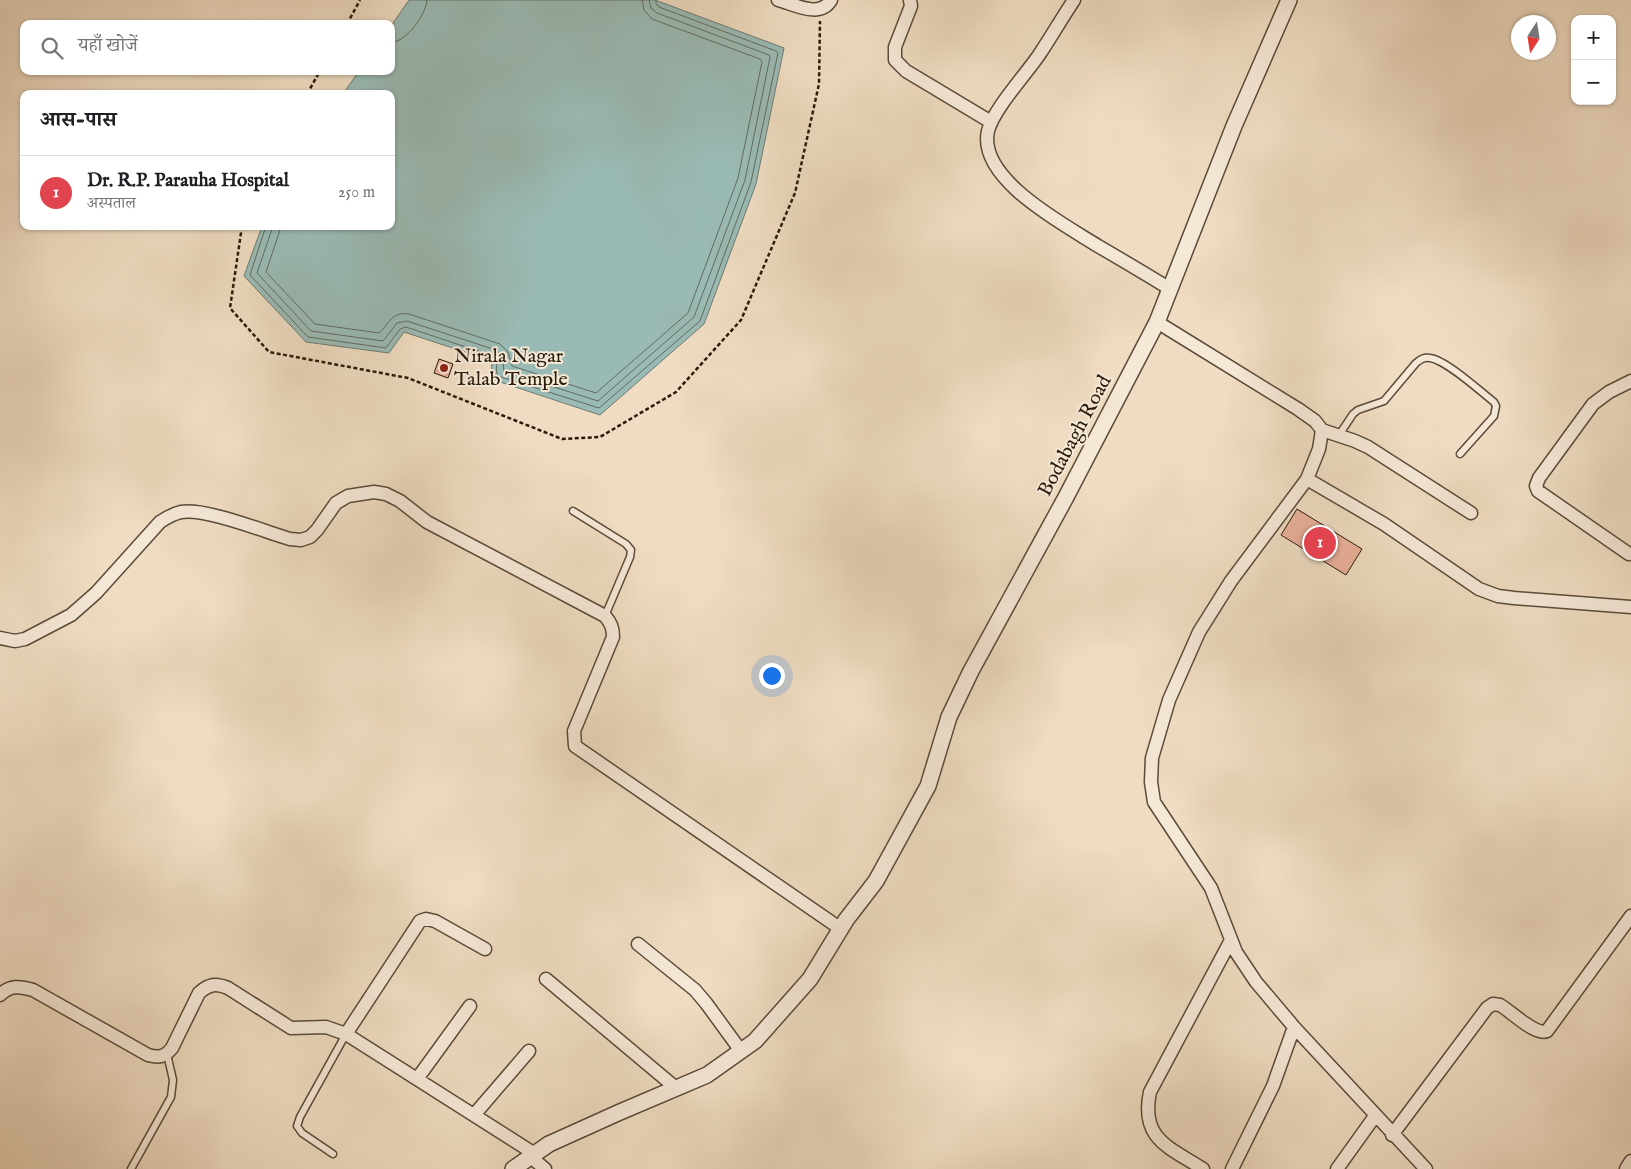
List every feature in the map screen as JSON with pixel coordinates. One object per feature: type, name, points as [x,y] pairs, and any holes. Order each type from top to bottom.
[{"type":"street","points":[[778,0],[812,10],[820,10],[828,6],[831,0]]},
{"type":"street","points":[[910,0],[911,6],[895,47],[896,60],[906,71],[991,122]]},
{"type":"street","points":[[1074,0],[1039,55],[991,122],[987,141],[990,155],[999,172],[1017,192],[1051,217],[1170,289]]},
{"type":"street","name":"Bodabagh Road","points":[[513,1169],[558,1140],[707,1074],[754,1041],[810,979],[844,924],[876,881],[928,786],[949,717],[971,671],[1066,497],[1157,322],[1234,126],[1289,0]]},
{"type":"street","points":[[1157,322],[1298,409],[1315,421],[1322,430],[1368,447],[1471,513]]},
{"type":"street","points":[[1629,554],[1538,491],[1536,486],[1539,478],[1593,404],[1609,392],[1631,381]]},
{"type":"street","points":[[1322,430],[1320,449],[1307,478],[1231,582],[1199,632],[1169,700],[1152,758],[1151,782],[1154,802],[1211,888],[1236,952],[1256,982],[1392,1135],[1426,1169]]},
{"type":"street","points":[[1307,478],[1384,524],[1466,581],[1498,596],[1631,607]]},
{"type":"street","points":[[0,638],[15,641],[24,639],[40,633],[71,615],[96,594],[160,522],[171,515],[187,512],[207,514],[290,539],[301,540],[310,537],[317,530],[330,510],[341,499],[374,492],[393,497],[427,522],[605,616],[611,623],[613,637],[574,731],[575,746],[844,924]]},
{"type":"street","points":[[1392,1135],[1486,1008],[1493,1004],[1500,1005],[1536,1031],[1544,1033],[1631,916]]},
{"type":"street","points":[[346,1034],[420,921],[426,919],[435,921],[485,950]]},
{"type":"street","points":[[1203,1169],[1167,1146],[1154,1135],[1149,1122],[1147,1106],[1150,1092],[1231,940]]},
{"type":"street","points":[[638,944],[695,990],[741,1051]]},
{"type":"street","points":[[546,979],[676,1088]]},
{"type":"street","points":[[0,995],[6,989],[13,986],[33,990],[156,1058],[167,1054],[172,1048],[199,994],[206,987],[220,985],[228,988],[291,1028],[326,1027],[346,1034],[474,1115],[533,1156],[545,1169]]},
{"type":"street","points":[[417,1079],[470,1006]]},
{"type":"street","points":[[1232,1169],[1273,1086],[1294,1027]]},
{"type":"street","points":[[474,1115],[530,1051]]},
{"type":"street","points":[[1337,1169],[1375,1116]]},
{"type":"street","points":[[1626,1169],[1631,1161]]},
{"type":"lane","points":[[1339,435],[1353,414],[1364,407],[1384,401],[1416,363],[1428,357],[1442,362],[1494,402],[1496,406],[1494,416],[1460,454]]},
{"type":"lane","points":[[573,511],[626,544],[631,550],[630,557],[605,616]]},
{"type":"lane","points":[[333,1154],[302,1133],[297,1126],[300,1117],[346,1034]]},
{"type":"lane","points":[[131,1169],[171,1098],[173,1080],[167,1054]]},
{"type":"path","points":[[349,20],[360,0]]},
{"type":"path","points":[[241,230],[230,308],[269,352],[408,378],[562,439],[600,437],[676,392],[741,320],[794,193],[819,84],[820,10]]},
{"type":"path","points":[[309,90],[318,75]]},
{"type":"water","points":[[409,0],[655,0],[784,48],[756,184],[704,324],[600,415],[491,379],[492,361],[404,332],[389,353],[306,342],[244,276],[261,230],[395,230],[395,90],[346,90],[356,75],[395,75],[395,20]]},
{"type":"building","name":"Nirala Nagar Talab Temple","points":[[439,359],[453,364],[448,378],[434,373]]},
{"type":"building","points":[[1297,509],[1362,549],[1346,575],[1281,535]]},
{"type":"place","name":"Nirala Nagar Talab Temple","points":[[444,368]]},
{"type":"place","name":"Dr. R.P. Parauha Hospital","points":[[1320,543]]}]
